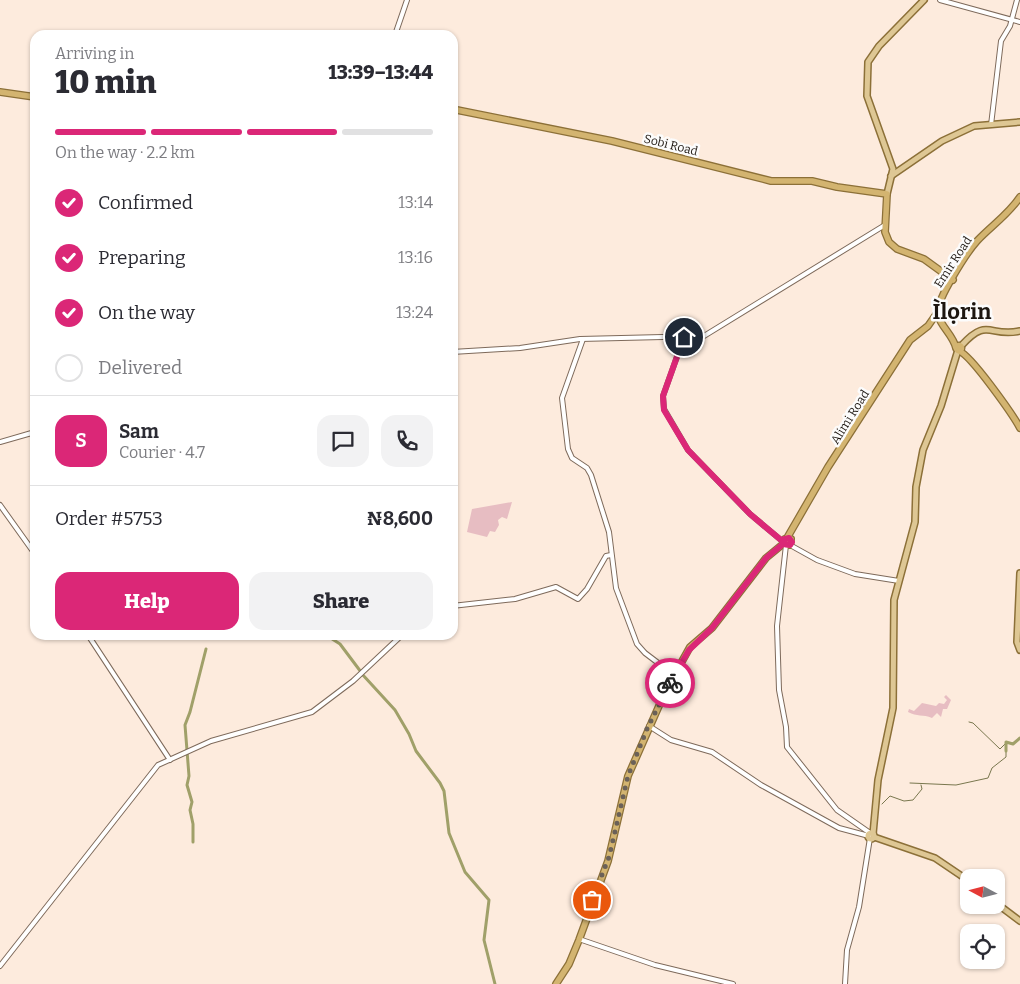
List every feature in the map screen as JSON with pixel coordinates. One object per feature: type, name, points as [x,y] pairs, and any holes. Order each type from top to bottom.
[{"type":"highway","points":[[0,92],[30,96]]},
{"type":"highway","name":"Sobi Road","points":[[458,110],[634,146],[771,181],[812,182],[833,187],[886,194]]},
{"type":"highway","points":[[886,194],[883,227],[886,237],[893,246],[924,259],[952,281]]},
{"type":"highway","name":"Emir Road","points":[[1020,198],[978,243],[952,281],[938,314],[959,348],[1010,406],[1020,427]]},
{"type":"highway","name":"Emir Road","points":[[951,335],[939,312],[952,281]]},
{"type":"highway","points":[[555,984],[569,964],[608,861],[628,776],[648,725],[674,674],[689,650],[712,628],[762,562],[775,549],[788,543],[829,468],[912,340],[926,329],[938,314]]},
{"type":"main road","points":[[886,194],[892,164],[866,91],[869,59],[885,39],[923,0]]},
{"type":"main road","points":[[891,175],[946,138],[976,124],[991,125],[1020,121]]},
{"type":"main road","points":[[960,875],[935,858],[871,835],[878,780],[893,708],[893,608],[915,522],[916,487],[923,450],[941,406],[959,348],[972,333],[979,330],[1020,331]]},
{"type":"main road","points":[[1020,573],[1018,642],[1020,650]]},
{"type":"main road","points":[[1005,910],[1020,921]]},
{"type":"street","points":[[396,30],[407,0]]},
{"type":"street","points":[[940,0],[1020,22]]},
{"type":"street","points":[[991,125],[1001,44],[1017,0]]},
{"type":"street","points":[[458,352],[520,348],[583,339],[684,337],[708,334],[764,298],[883,227]]},
{"type":"street","points":[[684,337],[663,396],[664,410],[688,450],[750,514],[781,540],[817,560],[855,574],[899,581]]},
{"type":"street","points":[[583,339],[562,395],[570,454],[587,468],[591,475],[609,531],[616,588],[637,644],[645,653],[674,674]]},
{"type":"street","points":[[0,442],[30,433]]},
{"type":"street","points":[[0,505],[30,547]]},
{"type":"street","points":[[788,543],[777,622],[779,690],[788,750],[837,810],[871,835]]},
{"type":"street","points":[[458,605],[516,599],[556,587],[578,599],[587,589],[606,556],[611,555]]},
{"type":"street","points":[[91,640],[170,760]]},
{"type":"street","points":[[0,966],[158,765],[211,741],[312,712],[353,680],[397,640]]},
{"type":"street","points":[[648,725],[671,740],[712,752],[761,785],[839,828],[871,835]]},
{"type":"street","points":[[845,984],[847,950],[859,907],[871,835]]},
{"type":"street","points":[[579,939],[647,964],[728,984]]},
{"type":"street","points":[[579,939],[655,965],[732,984]]},
{"type":"shaded area","points":[[512,502],[507,519],[502,517],[498,520],[499,525],[495,532],[490,531],[487,537],[467,532],[472,509]]},
{"type":"shaded area","points":[[946,695],[951,700],[947,709],[943,709],[941,717],[937,713],[932,718],[908,712],[909,709],[914,711],[922,703],[936,706],[939,703],[944,704],[947,700],[944,697]]},
{"type":"waterway","points":[[334,640],[340,644],[361,672]]},
{"type":"waterway","points":[[193,842],[193,824],[190,810],[192,802],[187,785],[189,776],[185,725],[206,649]]},
{"type":"waterway","points":[[362,674],[395,710],[409,734],[416,751],[444,791],[449,833],[465,872],[489,900],[484,940],[495,984]]},
{"type":"waterway","points":[[969,722],[973,723],[1000,749],[1005,744]]},
{"type":"waterway","points":[[1006,751],[1006,742],[1013,744],[1020,738]]},
{"type":"waterway","points":[[910,783],[956,785],[988,778],[992,768],[1006,757],[1006,751]]},
{"type":"waterway","points":[[882,804],[890,796],[904,801],[913,800],[922,789],[921,785]]},
{"type":"way so far","points":[[592,900],[604,874],[614,840],[628,776],[647,729],[670,683]]},
{"type":"district","name":"Ìlọrin","points":[[962,311]]},
{"type":"route","points":[[670,683],[692,645],[712,628],[762,562],[770,553],[783,544],[788,546],[792,543],[789,538],[781,540],[750,514],[699,462],[688,450],[664,410],[663,396],[679,356],[684,337]]}]
